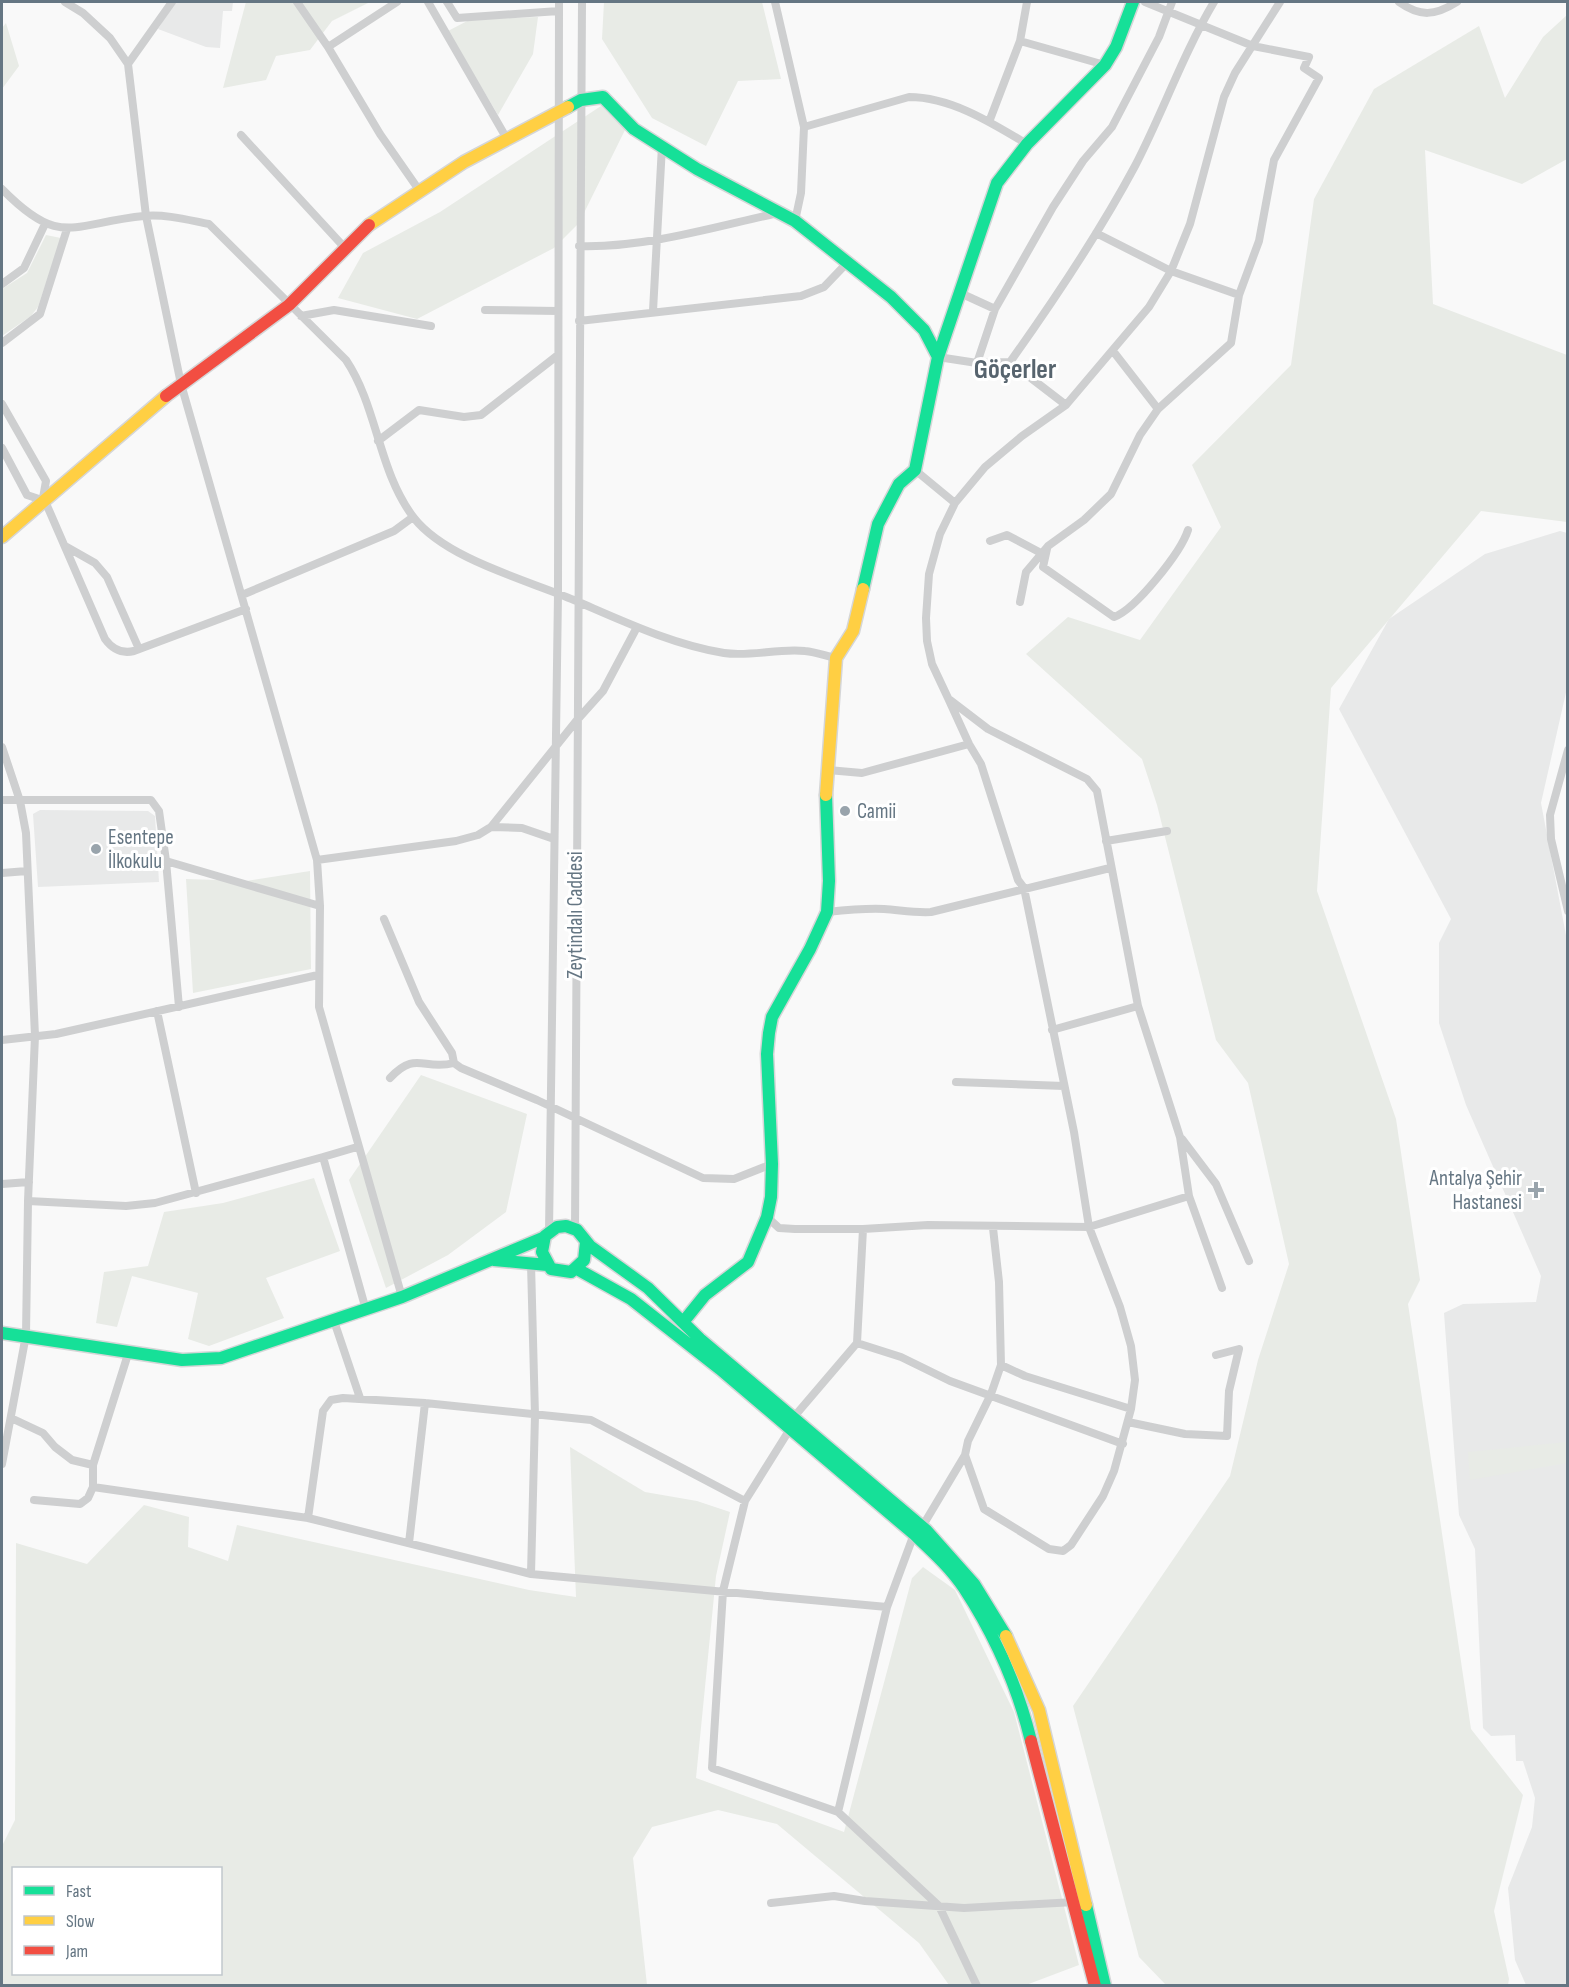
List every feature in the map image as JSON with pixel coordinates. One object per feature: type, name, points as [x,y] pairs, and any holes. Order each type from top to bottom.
[{"type":"street","points":[[65,2],[83,13],[110,38],[128,64],[146,216],[181,384],[317,860],[320,906],[319,1007],[357,1147],[402,1297]]},
{"type":"street","points":[[128,64],[172,2]]},
{"type":"street","points":[[297,2],[328,47],[380,134],[420,190]]},
{"type":"street","points":[[328,47],[397,2]]},
{"type":"street","points":[[428,2],[507,139]]},
{"type":"street","points":[[447,2],[457,18],[559,6],[556,746],[547,1234],[541,1252],[546,1264]]},
{"type":"street","name":"Zeytindalı Caddesi","points":[[575,1229],[573,1117],[582,2]]},
{"type":"street","points":[[776,2],[804,127],[801,193],[795,221]]},
{"type":"street","points":[[989,122],[1020,41],[1027,2]]},
{"type":"street","points":[[684,1321],[705,1295],[747,1262],[767,1217],[771,1197],[772,1164],[767,1054],[772,1017],[810,949],[827,912],[830,881],[826,844],[828,770],[836,658],[853,631],[878,524],[899,484],[915,470],[929,411],[938,357],[958,292],[997,183],[1027,144],[1105,65],[1116,46],[1133,2]]},
{"type":"street","points":[[1020,602],[1026,572],[1041,553],[1112,495],[1140,435],[1158,409],[1231,343],[1239,295],[1259,241],[1274,160],[1319,78],[1304,68],[1310,57],[1253,46],[1145,2]]},
{"type":"street","points":[[977,363],[995,309],[1053,207],[1083,161],[1112,126],[1159,37],[1172,2]]},
{"type":"street","points":[[1010,362],[1058,295],[1096,233],[1153,130],[1200,25],[1214,2]]},
{"type":"street","points":[[965,1455],[984,1509],[1001,1521],[1058,1552],[1071,1545],[1103,1496],[1123,1444],[1135,1380],[1131,1346],[1120,1307],[1089,1227],[1064,1086],[1024,888],[1017,880],[981,764],[969,744],[932,664],[926,618],[929,574],[940,534],[955,503],[985,467],[1022,436],[1066,405],[1149,307],[1171,271],[1203,181],[1224,97],[1235,73],[1280,2]]},
{"type":"street","points":[[1399,2],[1421,14],[1434,12],[1457,2]]},
{"type":"street","points":[[1020,41],[1105,65]]},
{"type":"street","points":[[2,537],[181,384],[289,304],[365,228],[464,162],[581,100],[603,97],[634,129],[697,169],[795,221],[846,264],[891,297],[924,330],[938,357]]},
{"type":"street","points":[[804,127],[909,97],[934,99],[989,122],[1027,144]]},
{"type":"street","points":[[241,135],[345,248]]},
{"type":"street","points":[[653,311],[662,146]]},
{"type":"street","points":[[2,189],[16,204],[45,224],[67,229],[146,216],[179,218],[209,224],[346,360],[358,378],[390,477],[414,517],[428,532],[476,561],[636,629],[725,653],[805,651],[836,658]]},
{"type":"street","points":[[579,246],[599,247],[657,239],[779,212]]},
{"type":"street","points":[[2,284],[24,268],[45,224]]},
{"type":"street","points":[[2,343],[40,314],[67,229]]},
{"type":"street","points":[[1096,233],[1171,271],[1239,295]]},
{"type":"street","points":[[579,321],[653,311],[801,297],[824,287],[846,264]]},
{"type":"street","points":[[958,292],[995,309]]},
{"type":"street","points":[[301,316],[334,310],[431,326]]},
{"type":"street","points":[[486,310],[558,311]]},
{"type":"street","points":[[1113,351],[1158,409]]},
{"type":"street","points":[[378,441],[419,410],[464,417],[480,415],[558,355]]},
{"type":"street","points":[[938,357],[977,363],[1010,362],[1066,405]]},
{"type":"street","points":[[2,404],[46,480],[44,500],[109,644],[121,651],[139,649],[246,609]]},
{"type":"street","points":[[2,448],[27,495],[44,500]]},
{"type":"street","points":[[915,470],[955,503]]},
{"type":"street","points":[[242,596],[394,531],[414,517]]},
{"type":"street","points":[[1048,546],[1043,567],[1114,617],[1129,607],[1161,572],[1184,542],[1188,530]]},
{"type":"street","points":[[990,541],[1007,535],[1041,553]]},
{"type":"street","points":[[64,546],[94,563],[107,577],[139,649]]},
{"type":"street","points":[[317,860],[456,841],[478,835],[491,827],[577,720],[603,692],[636,629]]},
{"type":"street","points":[[948,698],[988,729],[1087,779],[1097,791],[1138,1006],[1180,1137],[1189,1196],[1222,1288]]},
{"type":"street","points":[[828,770],[862,773],[969,744]]},
{"type":"street","points":[[2,747],[20,801],[26,833],[35,1036],[28,1201],[26,1335],[2,1464]]},
{"type":"street","points":[[1568,750],[1550,815],[1551,839],[1568,911]]},
{"type":"street","points":[[2,800],[150,800],[159,811],[166,861],[179,1007]]},
{"type":"street","points":[[491,827],[522,828],[554,839]]},
{"type":"street","points":[[1106,841],[1167,831]]},
{"type":"street","points":[[166,861],[320,906]]},
{"type":"street","points":[[827,912],[861,909],[887,909],[910,914],[930,912],[1110,868]]},
{"type":"street","points":[[2,873],[27,871]]},
{"type":"street","points":[[384,919],[419,1002],[452,1053],[454,1063]]},
{"type":"street","points":[[2,1040],[35,1036],[179,1007],[318,975]]},
{"type":"street","points":[[1052,1030],[1138,1006]]},
{"type":"street","points":[[158,1011],[196,1193]]},
{"type":"street","points":[[390,1078],[402,1066],[410,1062],[443,1066],[454,1063],[480,1077],[550,1106],[689,1173],[704,1178],[734,1179],[772,1164]]},
{"type":"street","points":[[956,1082],[1064,1086]]},
{"type":"street","points":[[1180,1137],[1216,1184],[1249,1261]]},
{"type":"street","points":[[28,1201],[126,1206],[196,1193],[357,1147]]},
{"type":"street","points":[[323,1157],[366,1310]]},
{"type":"street","points":[[2,1184],[29,1182]]},
{"type":"street","points":[[767,1217],[779,1228],[1089,1227],[1189,1196]]},
{"type":"street","points":[[2,1333],[202,1361],[221,1358],[334,1322],[402,1297],[492,1260],[562,1227],[575,1229],[586,1242],[615,1262],[684,1321],[700,1340],[791,1424]]},
{"type":"street","points":[[838,1812],[887,1607],[918,1530],[965,1455],[968,1441],[991,1394],[1001,1365],[999,1282],[993,1228]]},
{"type":"street","points":[[863,1229],[857,1343],[791,1424],[745,1501],[723,1591],[712,1768],[838,1812],[939,1906],[977,1986]]},
{"type":"street","points":[[492,1260],[546,1264],[565,1273],[577,1269],[584,1262],[587,1252],[586,1242]]},
{"type":"street","points":[[531,1264],[535,1415],[531,1574]]},
{"type":"street","points":[[577,1269],[631,1299],[791,1424],[918,1530],[974,1584],[1006,1635],[1039,1710],[1106,1986]]},
{"type":"street","points":[[334,1322],[360,1398]]},
{"type":"street","points":[[857,1343],[901,1357],[950,1381],[991,1394],[1123,1444]]},
{"type":"street","points":[[1128,1422],[1185,1434],[1227,1436],[1229,1391],[1239,1349],[1216,1355]]},
{"type":"street","points":[[34,1500],[80,1504],[88,1498],[93,1487],[93,1465],[129,1351]]},
{"type":"street","points":[[1001,1365],[1024,1376],[1131,1408]]},
{"type":"street","points":[[308,1518],[323,1411],[331,1400],[360,1398],[591,1420],[745,1501]]},
{"type":"street","points":[[409,1543],[425,1403]]},
{"type":"street","points":[[11,1418],[43,1433],[55,1447],[72,1460],[93,1465]]},
{"type":"street","points":[[93,1487],[308,1518],[531,1574],[887,1607]]},
{"type":"street","points":[[918,1530],[964,1588],[995,1644],[1021,1701],[1095,1986]]},
{"type":"street","points":[[771,1903],[834,1896],[964,1908],[1075,1902]]},
{"type":"shaded area","points":[[174,2],[233,2],[232,11],[223,11],[220,48],[206,47],[158,29]]},
{"type":"shaded area","points":[[246,2],[370,2],[332,21],[310,50],[276,56],[266,80],[223,88]]},
{"type":"shaded area","points":[[604,2],[762,2],[781,79],[738,81],[706,146],[652,118],[602,39]]},
{"type":"shaded area","points":[[1567,15],[1567,159],[1522,184],[1425,150],[1433,304],[1567,355],[1567,522],[1481,511],[1331,688],[1317,891],[1396,1119],[1420,1280],[1408,1304],[1471,1729],[1523,1795],[1494,1911],[1509,1979],[1508,1985],[1166,1985],[1139,1957],[1073,1706],[1230,1476],[1258,1360],[1289,1264],[1248,1083],[1216,1040],[1157,805],[1142,759],[1026,654],[1068,617],[1140,640],[1221,527],[1192,465],[1291,365],[1314,199],[1374,89],[1479,26],[1505,98],[1543,37]]},
{"type":"shaded area","points":[[538,17],[533,54],[498,115],[448,31],[471,19]]},
{"type":"shaded area","points":[[6,23],[19,66],[2,89],[2,28]]},
{"type":"shaded area","points":[[601,106],[625,130],[579,223],[554,248],[417,319],[338,298],[363,253],[440,212]]},
{"type":"shaded area","points":[[46,235],[61,238],[38,307],[31,316],[2,336],[2,289],[27,273]]},
{"type":"shaded area","name":"Antalya Şehir Hastanesi","points":[[1560,531],[1567,533],[1567,688],[1541,803],[1568,946],[1567,1985],[1526,1985],[1515,1960],[1508,1888],[1532,1827],[1535,1798],[1523,1761],[1516,1761],[1515,1735],[1491,1736],[1483,1728],[1475,1549],[1459,1515],[1444,1313],[1463,1304],[1536,1302],[1541,1276],[1466,1105],[1439,1023],[1439,943],[1451,919],[1339,709],[1389,619],[1485,554]]},
{"type":"shaded area","name":"Esentepe İlkokulu","points":[[40,810],[148,811],[155,816],[159,882],[38,887],[33,814]]},
{"type":"shaded area","points":[[310,871],[311,969],[193,993],[186,879],[246,881]]},
{"type":"shaded area","points":[[421,1075],[527,1114],[506,1212],[448,1255],[386,1288],[349,1180]]},
{"type":"shaded area","points":[[314,1178],[340,1251],[266,1278],[284,1318],[209,1346],[188,1339],[198,1293],[132,1276],[117,1327],[96,1323],[104,1272],[148,1266],[164,1212],[223,1203]]},
{"type":"shaded area","points":[[1567,1442],[1567,1463],[1470,1480],[1468,1452]]},
{"type":"shaded area","points":[[570,1447],[645,1492],[697,1501],[730,1512],[716,1576],[696,1778],[844,1832],[912,1578],[923,1567],[955,1590],[1014,1712],[1079,1965],[1026,1985],[949,1985],[919,1943],[777,1824],[718,1810],[652,1827],[633,1858],[647,1985],[2,1986],[2,1846],[15,1820],[16,1543],[87,1564],[144,1505],[189,1517],[188,1547],[228,1561],[237,1525],[529,1590],[576,1597]]},
{"type":"traffic: fast","points":[[863,589],[878,524],[899,484],[915,470],[938,357],[997,183],[1027,144],[1105,65],[1116,47],[1133,2]]},
{"type":"traffic: fast","points":[[568,107],[581,100],[603,97],[634,129],[697,169],[795,221],[891,297],[924,330],[938,357]]},
{"type":"traffic: fast","points":[[684,1321],[705,1295],[748,1262],[767,1217],[771,1197],[772,1164],[767,1054],[769,1033],[772,1017],[810,949],[827,912],[829,881],[826,795]]},
{"type":"traffic: fast","points":[[586,1242],[584,1260],[571,1272],[551,1269],[542,1252],[545,1236],[557,1227],[566,1226],[577,1230],[590,1246],[648,1288],[700,1339],[926,1530],[974,1584],[1006,1636]]},
{"type":"traffic: fast","points":[[2,1333],[182,1360],[221,1358],[402,1297],[545,1237]]},
{"type":"traffic: fast","points":[[494,1260],[547,1265]]},
{"type":"traffic: fast","points":[[577,1269],[631,1299],[720,1369],[914,1534],[941,1560],[964,1588],[986,1624],[1012,1682],[1031,1741]]},
{"type":"traffic: fast","points":[[1086,1905],[1105,1986]]},
{"type":"traffic: slow","points":[[369,225],[464,162],[568,107]]},
{"type":"traffic: slow","points":[[2,537],[166,396]]},
{"type":"traffic: slow","points":[[826,795],[836,658],[853,631],[863,589]]},
{"type":"traffic: slow","points":[[1006,1636],[1039,1710],[1086,1905]]},
{"type":"traffic: jam","points":[[166,396],[289,305],[369,225]]},
{"type":"traffic: jam","points":[[1031,1741],[1095,1986]]},
{"type":"place","name":"Camii","points":[[845,811]]},
{"type":"place","name":"Esentepe İlkokulu","points":[[96,849]]},
{"type":"place","name":"Antalya Şehir Hastanesi","points":[[1536,1190]]},
{"type":"district","name":"Göçerler","points":[[1015,370]]}]
